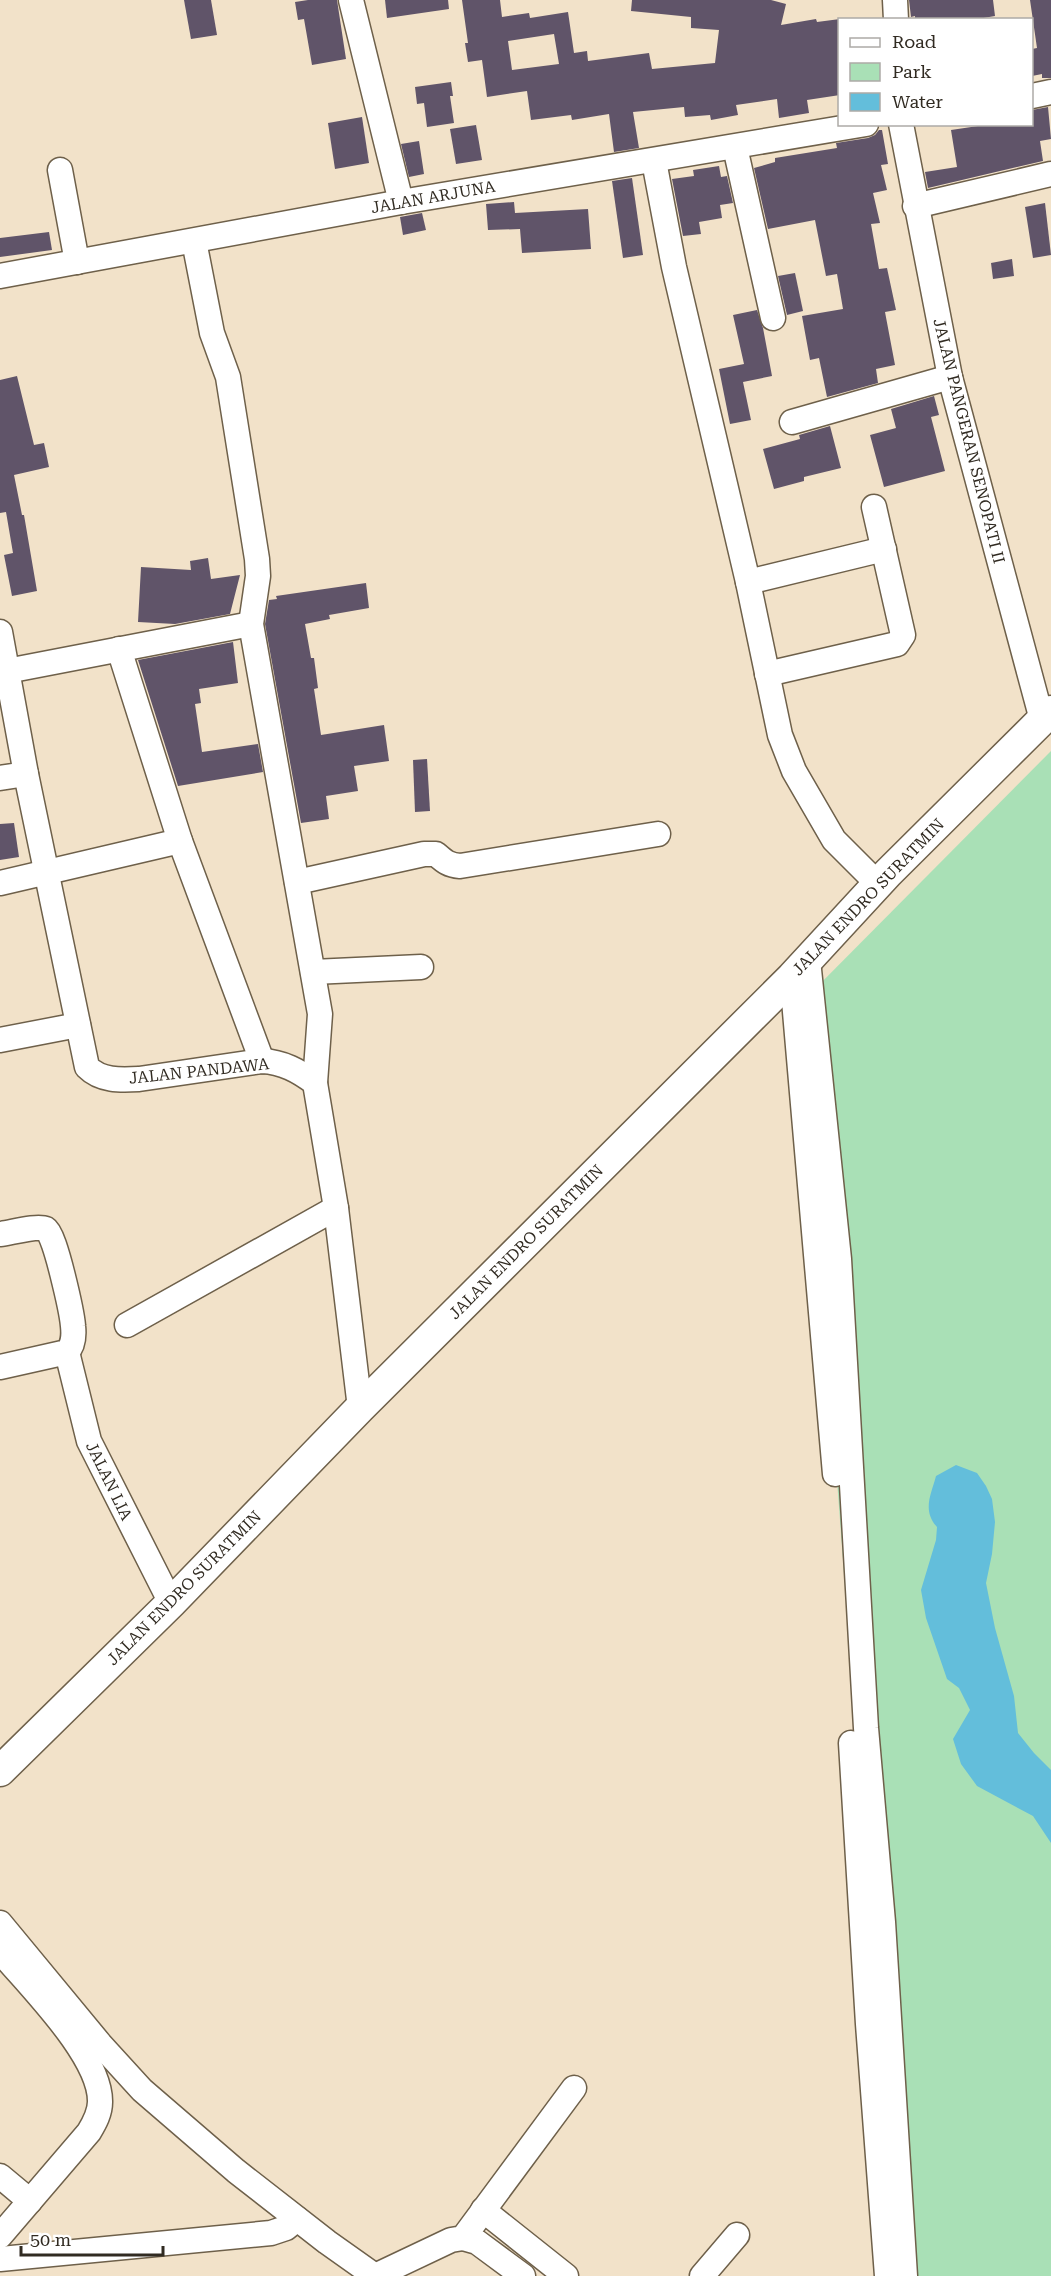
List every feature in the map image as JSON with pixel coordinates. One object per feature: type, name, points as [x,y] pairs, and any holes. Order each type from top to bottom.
[{"type":"main road","name":"JALAN ENDRO SURATMIN","points":[[0,1772],[171,1603],[360,1408],[800,968],[883,878],[1046,716]]},
{"type":"street","points":[[351,0],[401,202]]},
{"type":"street","points":[[895,0],[896,18]]},
{"type":"street","points":[[1033,96],[1051,92]]},
{"type":"street","name":"JALAN ARJUNA","points":[[0,276],[401,202],[855,126]]},
{"type":"street","name":"JALAN PANGERAN SENOPATI II","points":[[901,126],[915,206],[950,377],[1046,716]]},
{"type":"street","points":[[735,147],[773,318]]},
{"type":"street","points":[[654,161],[674,267],[748,582],[780,735],[794,771],[820,814],[845,832],[883,878]]},
{"type":"street","points":[[60,170],[77,262]]},
{"type":"street","points":[[915,206],[1051,174]]},
{"type":"street","points":[[194,241],[212,333],[228,377],[255,548],[258,576],[251,624],[320,1014],[315,1083],[336,1209],[360,1408]]},
{"type":"street","points":[[792,422],[950,377]]},
{"type":"street","points":[[767,674],[897,644],[901,640],[903,635],[874,507]]},
{"type":"street","points":[[748,582],[884,549]]},
{"type":"street","points":[[7,671],[251,624]]},
{"type":"street","name":"JALAN PANDAWA","points":[[0,632],[26,774],[87,1066],[93,1073],[102,1077],[119,1080],[272,1061],[302,1073],[315,1083]]},
{"type":"street","points":[[119,649],[180,841],[262,1061]]},
{"type":"street","points":[[0,778],[26,774]]},
{"type":"street","points":[[297,882],[424,854],[436,854],[450,866],[460,866],[658,834]]},
{"type":"street","points":[[0,883],[47,874],[180,841]]},
{"type":"street","points":[[313,972],[422,967]]},
{"type":"street","points":[[800,968],[886,2276]]},
{"type":"street","points":[[800,968],[839,1259],[866,1728],[883,1922],[905,2276]]},
{"type":"street","points":[[0,1040],[78,1025]]},
{"type":"street","points":[[127,1325],[336,1209]]},
{"type":"street","name":"JALAN LIA","points":[[0,1234],[38,1228],[45,1229],[50,1234],[60,1265],[74,1327],[72,1347],[67,1352],[89,1441],[171,1603]]},
{"type":"street","points":[[0,1367],[67,1352]]},
{"type":"street","points":[[0,1923],[100,2044],[142,2090],[199,2140],[297,2219],[375,2276],[451,2240],[463,2238],[477,2242],[523,2276]]},
{"type":"street","points":[[0,1951],[80,2046],[92,2069],[98,2086],[100,2102],[93,2125],[0,2236]]},
{"type":"street","points":[[463,2238],[574,2088]]},
{"type":"street","points":[[0,2176],[30,2201]]},
{"type":"street","points":[[483,2210],[566,2276]]},
{"type":"street","points":[[0,2259],[271,2233],[286,2228],[297,2219]]},
{"type":"street","points":[[702,2276],[737,2235]]},
{"type":"green space","points":[[1051,751],[1051,2276],[897,2276],[801,1003]]},
{"type":"water","points":[[956,1465],[977,1473],[992,1499],[995,1522],[986,1583],[995,1628],[1014,1696],[1018,1733],[1051,1770],[1051,1843],[1033,1816],[977,1786],[961,1764],[953,1739],[970,1710],[959,1688],[947,1679],[926,1618],[921,1590],[936,1540],[937,1527],[932,1521],[929,1508],[932,1490],[936,1476]]},
{"type":"building","points":[[184,0],[211,0],[217,35],[191,39]]},
{"type":"building","points":[[337,0],[346,59],[312,65],[304,19],[298,20],[295,2]]},
{"type":"building","points":[[385,0],[448,0],[449,9],[387,18]]},
{"type":"building","points":[[462,0],[500,0],[502,17],[529,13],[530,18],[568,12],[574,53],[587,51],[588,61],[649,53],[652,69],[715,63],[719,30],[691,28],[691,17],[631,11],[632,0],[771,0],[786,4],[781,25],[816,19],[817,22],[838,19],[838,95],[807,100],[809,113],[779,118],[777,99],[736,105],[738,115],[711,120],[710,115],[685,117],[684,107],[633,112],[639,148],[614,152],[609,114],[572,120],[571,115],[531,120],[527,91],[487,97],[482,60],[468,62],[465,43],[468,43]],"holes":[[[554,34],[559,64],[512,70],[508,41]]]},
{"type":"building","points":[[909,0],[993,0],[995,16],[984,18],[911,17]]},
{"type":"building","points":[[1030,0],[1051,0],[1051,78],[1042,78],[1042,74],[1033,76],[1033,49],[1037,48]]},
{"type":"building","points":[[451,82],[453,96],[450,96],[454,123],[427,127],[424,103],[417,104],[415,87]]},
{"type":"building","points":[[1048,107],[1051,139],[1040,141],[1043,161],[928,188],[925,172],[957,167],[951,130],[978,126],[1033,126],[1033,110]]},
{"type":"building","points":[[362,117],[369,163],[335,169],[328,123]]},
{"type":"building","points":[[476,125],[482,160],[456,164],[450,129]]},
{"type":"building","points":[[882,130],[888,164],[881,165],[887,190],[873,193],[880,223],[871,224],[879,269],[887,268],[896,310],[885,312],[895,365],[876,369],[878,383],[827,397],[819,358],[810,360],[802,316],[843,309],[837,274],[826,276],[815,220],[768,229],[754,168],[775,162],[775,158],[837,148],[836,143],[868,138]]},
{"type":"building","points":[[419,141],[424,174],[409,177],[401,144]]},
{"type":"building","points":[[719,166],[721,177],[727,176],[733,203],[720,205],[722,218],[699,222],[701,234],[683,236],[672,179],[694,176],[693,170]]},
{"type":"building","points":[[632,178],[643,255],[623,258],[612,181]]},
{"type":"building","points":[[514,202],[515,213],[588,209],[591,249],[522,253],[520,229],[488,230],[486,204]]},
{"type":"building","points":[[1045,203],[1051,255],[1033,258],[1025,207]]},
{"type":"building","points":[[422,213],[426,230],[403,235],[400,217]]},
{"type":"building","points":[[49,232],[52,250],[0,257],[0,238]]},
{"type":"building","points":[[1012,259],[1014,276],[993,279],[991,263]]},
{"type":"building","points":[[795,273],[803,311],[787,315],[778,276]]},
{"type":"building","points":[[757,310],[763,328],[772,376],[743,382],[751,420],[730,424],[719,369],[744,364],[733,315]]},
{"type":"building","points":[[17,376],[34,445],[44,443],[49,467],[14,475],[22,515],[24,515],[37,591],[12,596],[4,555],[13,553],[6,512],[0,513],[0,380]]},
{"type":"building","points":[[934,396],[939,415],[931,417],[945,471],[884,487],[870,435],[896,428],[891,409]]},
{"type":"building","points":[[830,426],[841,468],[804,477],[804,481],[774,489],[763,449],[800,439],[799,435]]},
{"type":"building","points":[[208,558],[211,579],[240,575],[230,614],[175,624],[138,622],[141,567],[191,570],[190,561]]},
{"type":"building","points":[[366,583],[369,608],[329,615],[330,619],[305,624],[311,658],[314,658],[318,688],[314,689],[321,735],[384,725],[389,761],[354,766],[358,791],[326,796],[329,819],[301,823],[265,624],[269,600],[277,599],[276,596]]},
{"type":"building","points":[[233,642],[238,683],[199,689],[201,703],[195,704],[202,752],[258,744],[263,772],[178,786],[138,660]]},
{"type":"building","points":[[427,759],[430,811],[415,812],[413,760]]},
{"type":"building","points":[[14,823],[19,857],[0,860],[0,824]]}]
